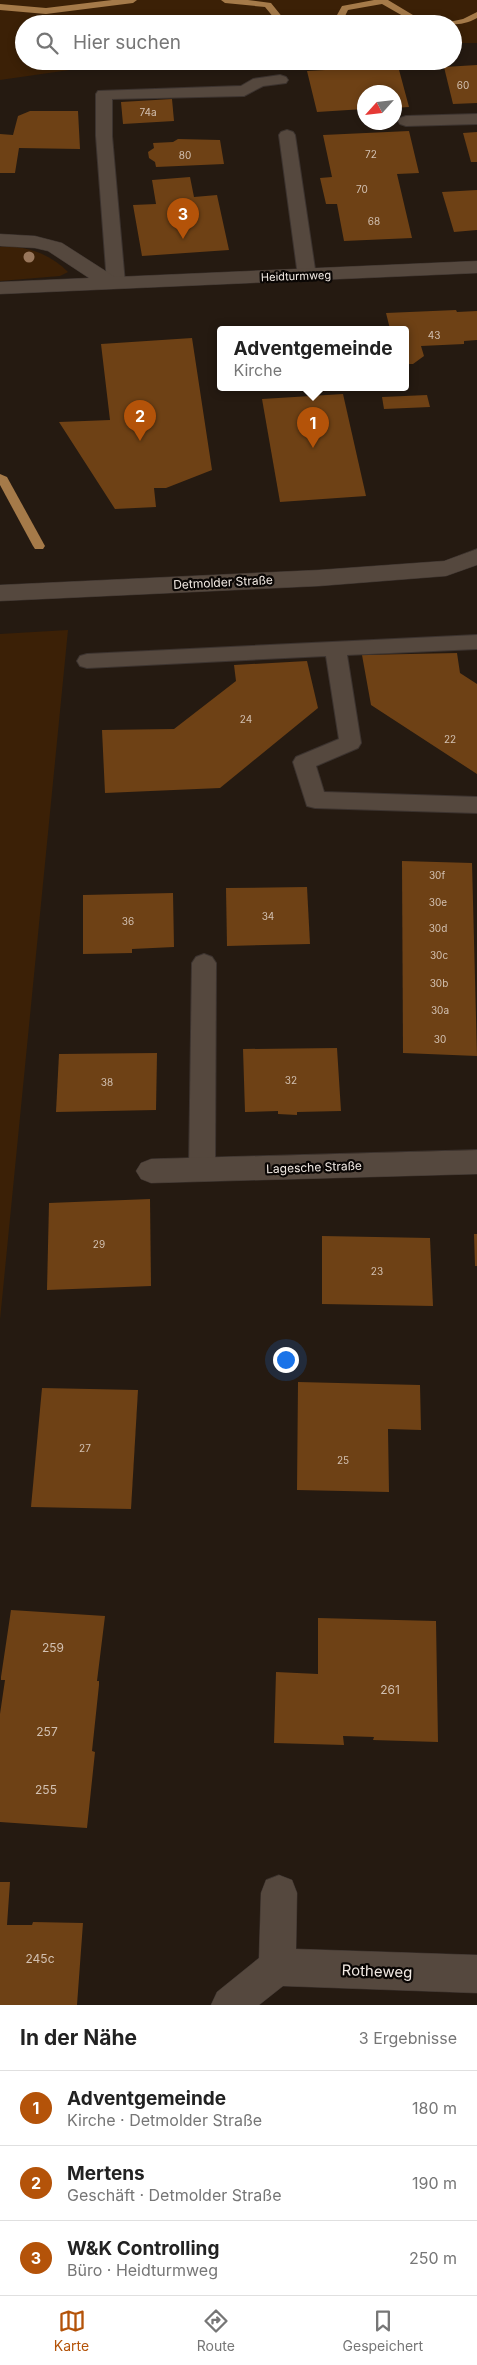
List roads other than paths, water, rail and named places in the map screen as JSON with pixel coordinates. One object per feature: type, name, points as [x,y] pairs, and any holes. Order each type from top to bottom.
[{"type":"street","points":[[0,240],[35,242],[55,247],[113,283]]},
{"type":"street","name":"Heidturmweg","points":[[0,288],[307,276],[477,267]]},
{"type":"street","name":"Detmolder Straße","points":[[0,593],[319,578],[446,568],[477,557]]},
{"type":"street","name":"Detmolder Straße","points":[[446,568],[477,574]]},
{"type":"street","name":"Lagesche Straße","points":[[151,1171],[477,1162]]},
{"type":"street","points":[[230,2005],[277,1967],[279,1893]]},
{"type":"street","name":"Rotheweg","points":[[277,1967],[477,1974]]},
{"type":"lane","points":[[113,283],[104,136],[104,94],[244,91],[259,82],[280,80]]},
{"type":"lane","points":[[406,121],[477,118]]},
{"type":"lane","points":[[287,135],[307,276]]},
{"type":"lane","points":[[87,661],[477,642]]},
{"type":"lane","points":[[335,648],[350,743],[304,762],[315,800],[477,805]]},
{"type":"lane","points":[[202,1170],[204,963]]},
{"type":"waterway","points":[[0,7],[46,11],[133,0]]},
{"type":"waterway","points":[[225,0],[268,5],[276,15]]},
{"type":"waterway","points":[[341,15],[345,8],[383,1],[408,15]]},
{"type":"waterway","points":[[462,21],[477,15]]},
{"type":"waterway","points":[[1,477],[39,546]]},
{"type":"place","name":"W&K Controlling","points":[[183,239]]},
{"type":"place","name":"Mertens","points":[[140,441]]},
{"type":"place","name":"Adventgemeinde","points":[[313,448]]}]
